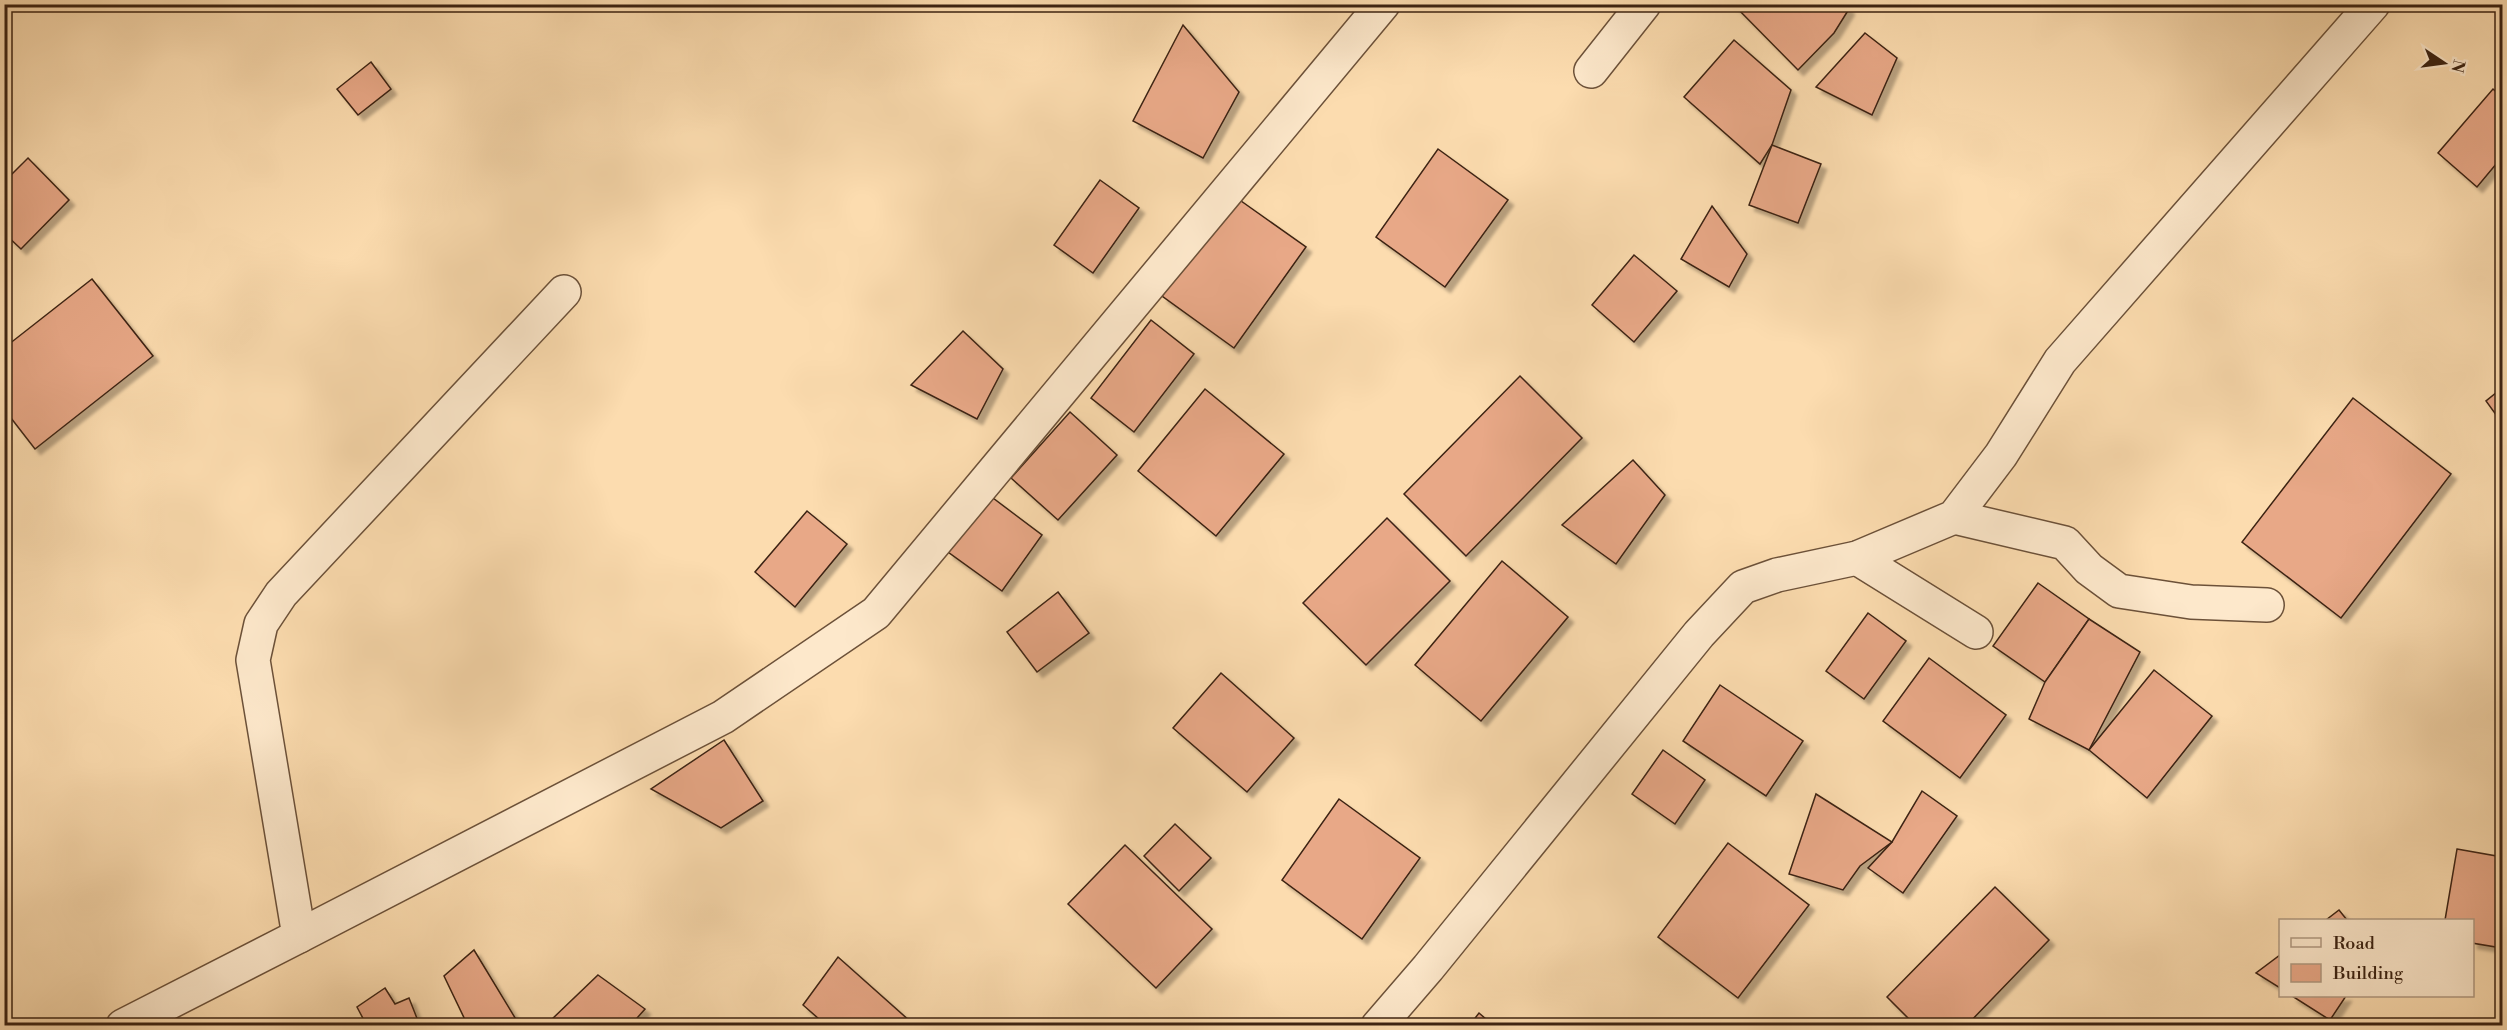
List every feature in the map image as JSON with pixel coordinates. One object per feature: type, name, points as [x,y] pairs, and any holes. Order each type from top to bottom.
[{"type":"street","points":[[123,1026],[723,717],[876,613],[1383,4]]},
{"type":"street","points":[[1591,71],[1644,4]]},
{"type":"street","points":[[1378,1026],[1699,634],[1743,587],[1777,575],[1857,558],[1954,517],[2001,455],[2060,361],[2373,4]]},
{"type":"street","points":[[299,936],[253,660],[261,624],[281,594],[564,292]]},
{"type":"street","points":[[1954,517],[2065,543],[2089,569],[2119,591],[2191,602],[2267,605]]},
{"type":"street","points":[[1857,558],[1976,632]]},
{"type":"building","points":[[1733,4],[1844,4],[1849,9],[1834,33],[1798,70]]},
{"type":"building","points":[[1183,25],[1239,92],[1203,158],[1133,121]]},
{"type":"building","points":[[1865,33],[1897,58],[1872,115],[1816,87]]},
{"type":"building","points":[[1734,40],[1791,90],[1772,145],[1760,164],[1684,97]]},
{"type":"building","points":[[371,62],[391,89],[358,115],[337,89]]},
{"type":"building","points":[[2493,89],[2502,97],[2502,157],[2477,187],[2438,153]]},
{"type":"building","points":[[1772,145],[1821,164],[1798,223],[1749,205]]},
{"type":"building","points":[[1438,149],[1508,200],[1445,287],[1376,237]]},
{"type":"building","points":[[28,158],[69,200],[21,249],[4,233],[4,182]]},
{"type":"building","points":[[1100,180],[1139,208],[1093,273],[1054,245]]},
{"type":"building","points":[[1234,196],[1306,247],[1234,348],[1162,296]]},
{"type":"building","points":[[1712,206],[1747,254],[1729,287],[1681,259]]},
{"type":"building","points":[[1634,255],[1677,291],[1634,342],[1592,305]]},
{"type":"building","points":[[92,279],[153,356],[35,449],[4,409],[4,348]]},
{"type":"building","points":[[1151,320],[1194,354],[1134,432],[1091,398]]},
{"type":"building","points":[[963,331],[1003,369],[977,419],[911,385]]},
{"type":"building","points":[[1520,376],[1582,438],[1466,556],[1404,494]]},
{"type":"building","points":[[2502,388],[2502,423],[2486,401]]},
{"type":"building","points":[[1205,389],[1284,454],[1216,536],[1138,471]]},
{"type":"building","points":[[2353,398],[2451,474],[2341,618],[2242,542]]},
{"type":"building","points":[[1070,412],[1117,455],[1058,520],[1011,478]]},
{"type":"building","points":[[1633,460],[1665,495],[1616,564],[1562,525]]},
{"type":"building","points":[[989,495],[1042,535],[1002,591],[948,552]]},
{"type":"building","points":[[807,511],[847,544],[795,607],[755,572]]},
{"type":"building","points":[[1387,518],[1450,581],[1366,665],[1303,603]]},
{"type":"building","points":[[1502,561],[1568,617],[1481,721],[1415,665]]},
{"type":"building","points":[[2038,583],[2089,619],[2045,682],[1993,646]]},
{"type":"building","points":[[1058,592],[1089,633],[1037,672],[1007,632]]},
{"type":"building","points":[[1868,613],[1906,641],[1864,699],[1826,671]]},
{"type":"building","points":[[2089,619],[2140,652],[2089,750],[2029,719],[2045,682]]},
{"type":"building","points":[[1929,658],[2006,715],[1960,778],[1883,721]]},
{"type":"building","points":[[2154,670],[2212,716],[2147,798],[2089,750]]},
{"type":"building","points":[[1221,673],[1294,738],[1247,792],[1173,728]]},
{"type":"building","points":[[1720,685],[1803,741],[1766,796],[1683,741]]},
{"type":"building","points":[[724,740],[763,801],[721,828],[651,789]]},
{"type":"building","points":[[1663,750],[1705,780],[1675,824],[1632,794]]},
{"type":"building","points":[[1922,791],[1957,816],[1903,893],[1868,868],[1892,842]]},
{"type":"building","points":[[1816,794],[1892,842],[1860,866],[1843,890],[1789,874]]},
{"type":"building","points":[[1339,799],[1420,858],[1362,939],[1282,880]]},
{"type":"building","points":[[1175,824],[1211,858],[1179,891],[1144,856]]},
{"type":"building","points":[[1728,843],[1809,905],[1738,998],[1658,937]]},
{"type":"building","points":[[1125,845],[1212,929],[1156,988],[1068,904]]},
{"type":"building","points":[[2457,849],[2502,857],[2502,948],[2474,943],[2474,919],[2445,919]]},
{"type":"building","points":[[1995,887],[2049,940],[1966,1026],[1916,1026],[1887,997]]},
{"type":"building","points":[[2339,910],[2346,919],[2327,919]]},
{"type":"building","points":[[474,950],[520,1026],[468,1026],[444,976]]},
{"type":"building","points":[[2279,956],[2279,987],[2256,973]]},
{"type":"building","points":[[838,957],[911,1022],[908,1026],[827,1026],[803,1005]]},
{"type":"building","points":[[598,975],[645,1009],[630,1026],[555,1026],[550,1021]]},
{"type":"building","points":[[385,988],[395,1004],[409,998],[420,1026],[367,1026],[357,1007]]},
{"type":"building","points":[[2294,997],[2345,997],[2330,1020]]},
{"type":"building","points":[[1479,1013],[1494,1026],[1469,1026]]}]
